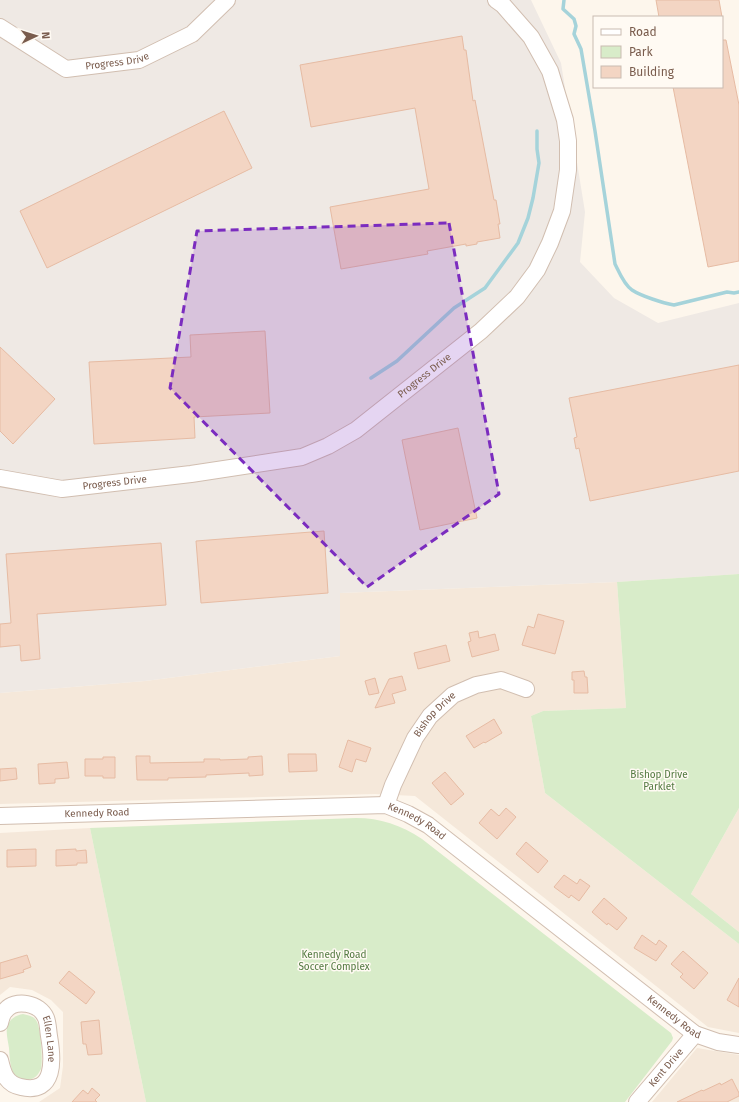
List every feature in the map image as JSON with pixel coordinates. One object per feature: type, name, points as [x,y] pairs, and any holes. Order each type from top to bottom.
[{"type":"street","name":"Progress Drive","points":[[0,27],[66,69],[139,60],[192,34],[228,0]]},
{"type":"street","name":"Progress Drive","points":[[0,478],[62,489],[191,474],[302,457],[328,446],[356,430],[481,331],[517,297],[537,270],[550,243],[562,211],[568,170],[568,141],[565,120],[550,71],[531,37],[503,5],[496,0]]},
{"type":"street","name":"Bishop Drive","points":[[386,804],[393,785],[415,738],[430,716],[453,696],[476,685],[501,680],[526,689]]},
{"type":"street","name":"Kennedy Road","points":[[0,816],[386,804],[428,825],[695,1034],[718,1042],[739,1045]]},
{"type":"street","name":"Ellen Lane","points":[[0,1023],[5,1011],[14,1005],[24,1003],[35,1006],[41,1010],[46,1018],[52,1050],[51,1072],[45,1083],[29,1088],[19,1087],[11,1084],[4,1076],[0,1060]]},
{"type":"street","name":"Kent Drive","points":[[637,1102],[695,1034]]},
{"type":"highlighted area","points":[[449,223],[499,494],[367,587],[170,388],[197,231]]},
{"type":"shaded area","points":[[0,0],[531,0],[561,63],[585,212],[580,262],[614,298],[658,323],[739,303],[739,574],[617,582],[340,593],[340,656],[145,681],[0,693]]},
{"type":"shaded area","points":[[617,582],[626,708],[543,711],[531,716],[545,793],[739,944],[739,1033],[708,1027],[415,796],[375,794],[0,804],[0,693],[145,681],[340,656],[340,593]]},
{"type":"shaded area","points":[[739,808],[739,932],[691,894]]},
{"type":"shaded area","points":[[90,828],[146,1102],[39,1102],[60,1088],[63,1066],[63,1012],[51,1000],[32,990],[10,987],[0,995],[0,833]]},
{"type":"shaded area","points":[[697,1048],[739,1055],[739,1102],[652,1102]]},
{"type":"green space","name":"Bishop Drive Parklet","points":[[739,574],[739,808],[691,894],[739,932],[739,944],[545,793],[531,716],[543,711],[626,708],[617,582]]},
{"type":"green space","name":"Kennedy Road Soccer Complex","points":[[356,818],[373,819],[390,823],[422,839],[671,1033],[673,1038],[672,1041],[625,1102],[146,1102],[90,828]]},
{"type":"green space","points":[[23,1014],[29,1015],[36,1020],[38,1024],[42,1059],[41,1069],[37,1075],[33,1078],[24,1080],[15,1076],[12,1071],[7,1033],[7,1027],[11,1020],[16,1016]]},
{"type":"building","points":[[656,0],[719,0],[722,16],[659,16]]},
{"type":"building","points":[[462,36],[464,50],[466,50],[473,101],[475,100],[494,200],[496,200],[500,224],[498,224],[500,238],[477,242],[477,244],[466,246],[466,244],[427,251],[428,254],[341,269],[330,207],[429,189],[415,108],[311,127],[300,65]]},
{"type":"building","points":[[723,40],[726,40],[739,105],[739,261],[708,267],[673,88],[723,88]]},
{"type":"building","points":[[224,111],[252,168],[47,268],[20,211]]},
{"type":"building","points":[[265,331],[270,413],[194,417],[195,438],[94,444],[89,362],[191,357],[190,335]]},
{"type":"building","points":[[0,347],[55,399],[13,444],[0,431]]},
{"type":"building","points":[[739,365],[739,471],[590,501],[579,448],[576,449],[574,438],[577,437],[569,398]]},
{"type":"building","points":[[458,428],[477,518],[420,530],[402,440]]},
{"type":"building","points":[[324,531],[328,593],[201,603],[196,541]]},
{"type":"building","points":[[161,543],[166,605],[37,614],[40,659],[21,661],[20,645],[0,647],[0,624],[11,623],[6,554]]},
{"type":"building","points":[[538,614],[564,621],[555,654],[522,645],[528,626],[534,628]]},
{"type":"building","points":[[478,631],[479,638],[495,634],[499,650],[472,657],[468,642],[471,641],[469,633]]},
{"type":"building","points":[[446,645],[450,661],[418,669],[414,653]]},
{"type":"building","points":[[584,671],[585,677],[587,677],[588,693],[574,693],[574,680],[572,680],[572,672]]},
{"type":"building","points":[[402,676],[406,690],[392,694],[395,703],[375,708],[389,679]]},
{"type":"building","points":[[375,678],[379,693],[369,695],[365,681]]},
{"type":"building","points":[[494,719],[502,733],[474,748],[466,736]]},
{"type":"building","points":[[348,740],[371,748],[366,762],[356,759],[352,772],[339,767]]},
{"type":"building","points":[[288,754],[316,754],[317,771],[289,772]]},
{"type":"building","points":[[136,756],[150,756],[150,763],[204,762],[204,759],[248,759],[248,757],[262,756],[263,775],[249,776],[249,773],[206,775],[206,777],[168,778],[168,780],[137,780]]},
{"type":"building","points":[[103,757],[115,757],[115,778],[85,776],[85,759],[103,759]]},
{"type":"building","points":[[67,762],[69,778],[55,779],[55,783],[39,784],[38,764]]},
{"type":"building","points":[[16,768],[17,779],[0,781],[0,769]]},
{"type":"building","points":[[445,772],[464,794],[451,805],[432,783]]},
{"type":"building","points":[[506,808],[516,817],[497,839],[479,823],[491,809],[499,816]]},
{"type":"building","points":[[526,842],[548,861],[538,873],[516,854]]},
{"type":"building","points":[[36,849],[36,866],[7,867],[7,850]]},
{"type":"building","points":[[76,849],[76,851],[86,850],[87,863],[56,866],[56,850]]},
{"type":"building","points":[[564,875],[577,884],[580,879],[590,886],[579,901],[571,895],[569,898],[554,887]]},
{"type":"building","points":[[604,898],[627,918],[617,930],[608,923],[607,925],[592,912]]},
{"type":"building","points":[[642,935],[656,945],[659,940],[667,946],[656,961],[634,948]]},
{"type":"building","points":[[683,951],[708,973],[694,989],[680,977],[683,974],[671,964]]},
{"type":"building","points":[[27,955],[31,967],[23,970],[24,972],[0,979],[0,963]]},
{"type":"building","points":[[69,971],[95,992],[86,1004],[59,983]]},
{"type":"building","points":[[739,978],[739,1007],[727,1000]]},
{"type":"building","points":[[99,1020],[102,1054],[88,1055],[86,1044],[83,1044],[81,1022]]},
{"type":"building","points":[[732,1079],[739,1096],[727,1102],[677,1102],[702,1090],[703,1091],[720,1083],[721,1085]]},
{"type":"building","points":[[92,1088],[100,1095],[95,1100],[97,1102],[72,1102],[83,1090],[88,1094]]},
{"type":"waterway","points":[[564,0],[563,9],[574,19],[576,26],[574,34],[581,49],[615,264],[622,278],[629,288],[636,292],[652,299],[674,305],[727,292],[739,292]]},
{"type":"waterway","points":[[371,378],[397,361],[454,308],[485,288],[518,243],[528,218],[539,163],[537,131]]}]
